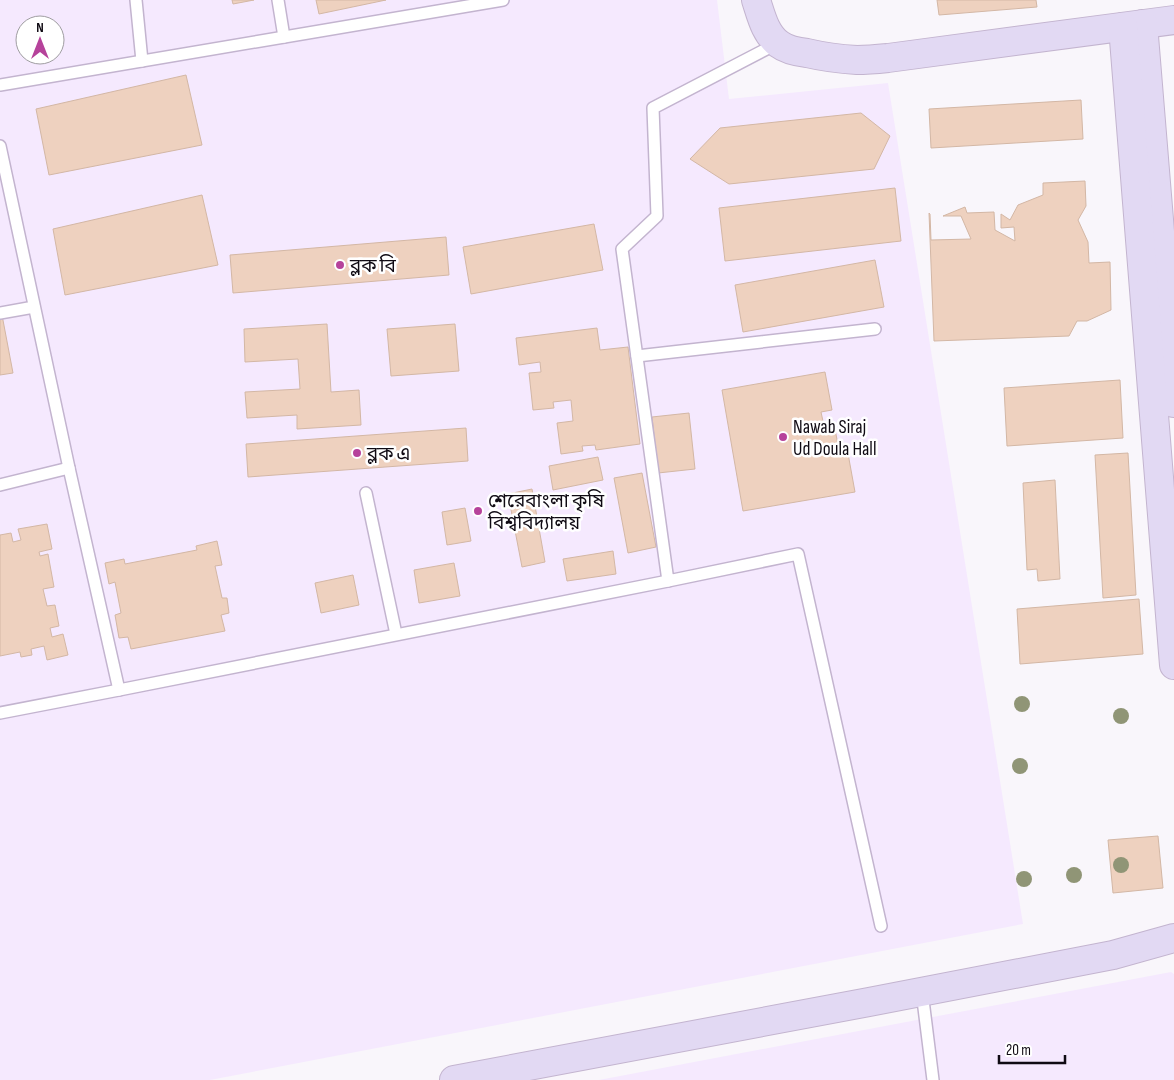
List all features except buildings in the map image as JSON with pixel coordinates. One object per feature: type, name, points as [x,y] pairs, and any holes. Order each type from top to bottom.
[{"type":"street","points":[[756,0],[770,34],[778,43],[788,49],[829,58],[858,60],[888,58],[1174,20]]},
{"type":"street","points":[[1133,26],[1174,403]]},
{"type":"street","points":[[1133,26],[1174,665]]},
{"type":"street","points":[[454,1080],[1113,955],[1174,938]]},
{"type":"street","points":[[1113,955],[1174,956]]},
{"type":"lane","points":[[136,0],[142,61]]},
{"type":"lane","points":[[278,0],[284,37]]},
{"type":"lane","points":[[0,84],[503,0]]},
{"type":"lane","points":[[668,580],[622,249],[657,216],[653,108],[778,43]]},
{"type":"lane","points":[[0,146],[119,690]]},
{"type":"lane","points":[[0,313],[34,307]]},
{"type":"lane","points":[[637,356],[875,329]]},
{"type":"lane","points":[[0,485],[69,468]]},
{"type":"lane","points":[[366,493],[396,634]]},
{"type":"lane","points":[[0,713],[798,554],[881,926]]},
{"type":"lane","points":[[922,992],[933,1080]]},
{"type":"shaded area","name":"শেরেবাংলা কৃষি বিশ্ববিদ্যালয়","points":[[0,0],[717,0],[729,99],[888,83],[1023,924],[210,1080],[0,1080]]},
{"type":"shaded area","points":[[1171,972],[1174,974],[1174,1080],[599,1080]]},
{"type":"place","name":"ব্লক বি","points":[[340,265]]},
{"type":"place","name":"Nawab Siraj Ud Doula Hall","points":[[783,437]]},
{"type":"place","name":"ব্লক এ","points":[[357,453]]},
{"type":"place","name":"শেরেবাংলা কৃষি বিশ্ববিদ্যালয়","points":[[478,511]]}]
